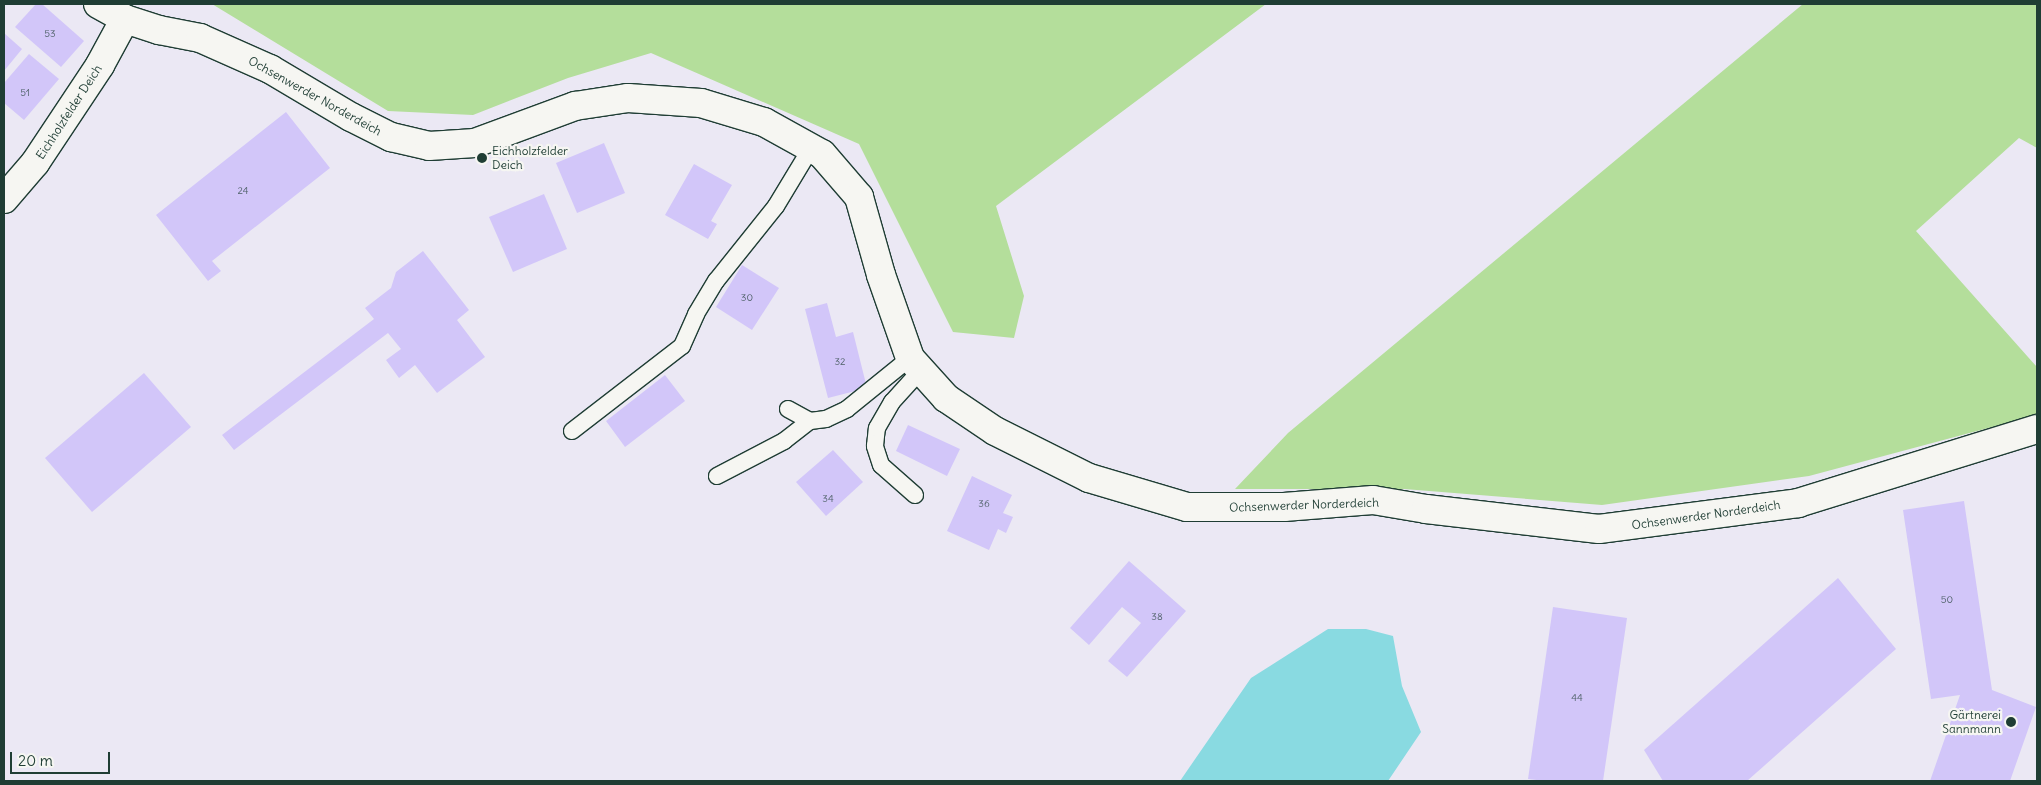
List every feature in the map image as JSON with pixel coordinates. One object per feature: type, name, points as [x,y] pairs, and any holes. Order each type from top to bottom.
[{"type":"street","name":"Ochsenwerder Norderdeich","points":[[98,4],[125,19],[159,30],[200,38],[270,69],[352,117],[391,137],[429,146],[475,143],[575,106],[628,98],[701,103],[764,122],[822,154],[859,197],[881,275],[916,364],[946,398],[994,431],[1089,478],[1187,508],[1284,508],[1372,500],[1426,509],[1599,529],[1798,503],[2037,430]]},
{"type":"street","name":"Eichholzfelder Deich","points":[[4,199],[35,163],[100,65],[125,19]]},
{"type":"lane","points":[[572,431],[682,346],[696,314],[716,281],[776,206],[811,148]]},
{"type":"lane","points":[[788,409],[810,421],[826,420],[847,410],[916,364]]},
{"type":"lane","points":[[915,495],[881,465],[875,446],[877,428],[916,364]]},
{"type":"lane","points":[[717,476],[784,441],[810,421]]},
{"type":"green space","points":[[212,4],[1266,4],[996,206],[1024,296],[1014,338],[953,332],[859,144],[651,53],[568,78],[473,115],[388,111]]},
{"type":"green space","points":[[1803,4],[2037,4],[2037,148],[2019,138],[1916,231],[2037,367],[2037,415],[1809,476],[1602,505],[1404,489],[1235,489],[1288,433]]},
{"type":"water","points":[[1328,629],[1366,629],[1393,636],[1402,686],[1421,732],[1388,781],[1180,781],[1251,678]]},
{"type":"building","points":[[36,4],[42,4],[84,41],[61,67],[15,27]]},
{"type":"building","points":[[4,33],[22,49],[4,71]]},
{"type":"building","points":[[29,54],[59,79],[24,120],[4,103],[4,83]]},
{"type":"building","points":[[286,112],[330,168],[212,261],[221,271],[208,281],[156,215]]},
{"type":"building","points":[[604,143],[625,193],[577,213],[556,163]]},
{"type":"building","points":[[694,164],[732,185],[711,221],[717,224],[708,239],[665,215]]},
{"type":"building","points":[[544,194],[567,249],[513,272],[489,217]]},
{"type":"building","points":[[423,251],[469,310],[457,320],[485,357],[437,393],[415,365],[399,378],[386,360],[401,349],[388,333],[234,450],[222,435],[374,319],[365,308],[391,288],[396,272]]},
{"type":"building","points":[[742,265],[779,288],[752,330],[716,307]]},
{"type":"building","points":[[827,303],[836,337],[853,332],[867,388],[828,398],[805,309]]},
{"type":"building","points":[[144,373],[191,427],[92,512],[45,458]]},
{"type":"building","points":[[665,375],[685,401],[625,447],[606,421]]},
{"type":"building","points":[[908,425],[960,449],[947,476],[896,451]]},
{"type":"building","points":[[833,450],[863,482],[826,516],[796,482]]},
{"type":"building","points":[[972,476],[1012,495],[1003,513],[1013,517],[1006,533],[998,529],[989,550],[947,531]]},
{"type":"building","points":[[1964,501],[1992,690],[2036,707],[2010,781],[1930,781],[1960,695],[1931,699],[1903,510]]},
{"type":"building","points":[[1129,561],[1186,611],[1127,677],[1108,661],[1141,623],[1122,607],[1089,645],[1070,628]]},
{"type":"building","points":[[1838,578],[1896,649],[1747,781],[1663,781],[1644,750]]},
{"type":"building","points":[[1553,607],[1627,618],[1603,781],[1545,781],[1528,779]]},
{"type":"place","name":"Eichholzfelder Deich","points":[[482,158]]},
{"type":"place","name":"Gärtnerei Sannmann","points":[[2011,722]]}]
